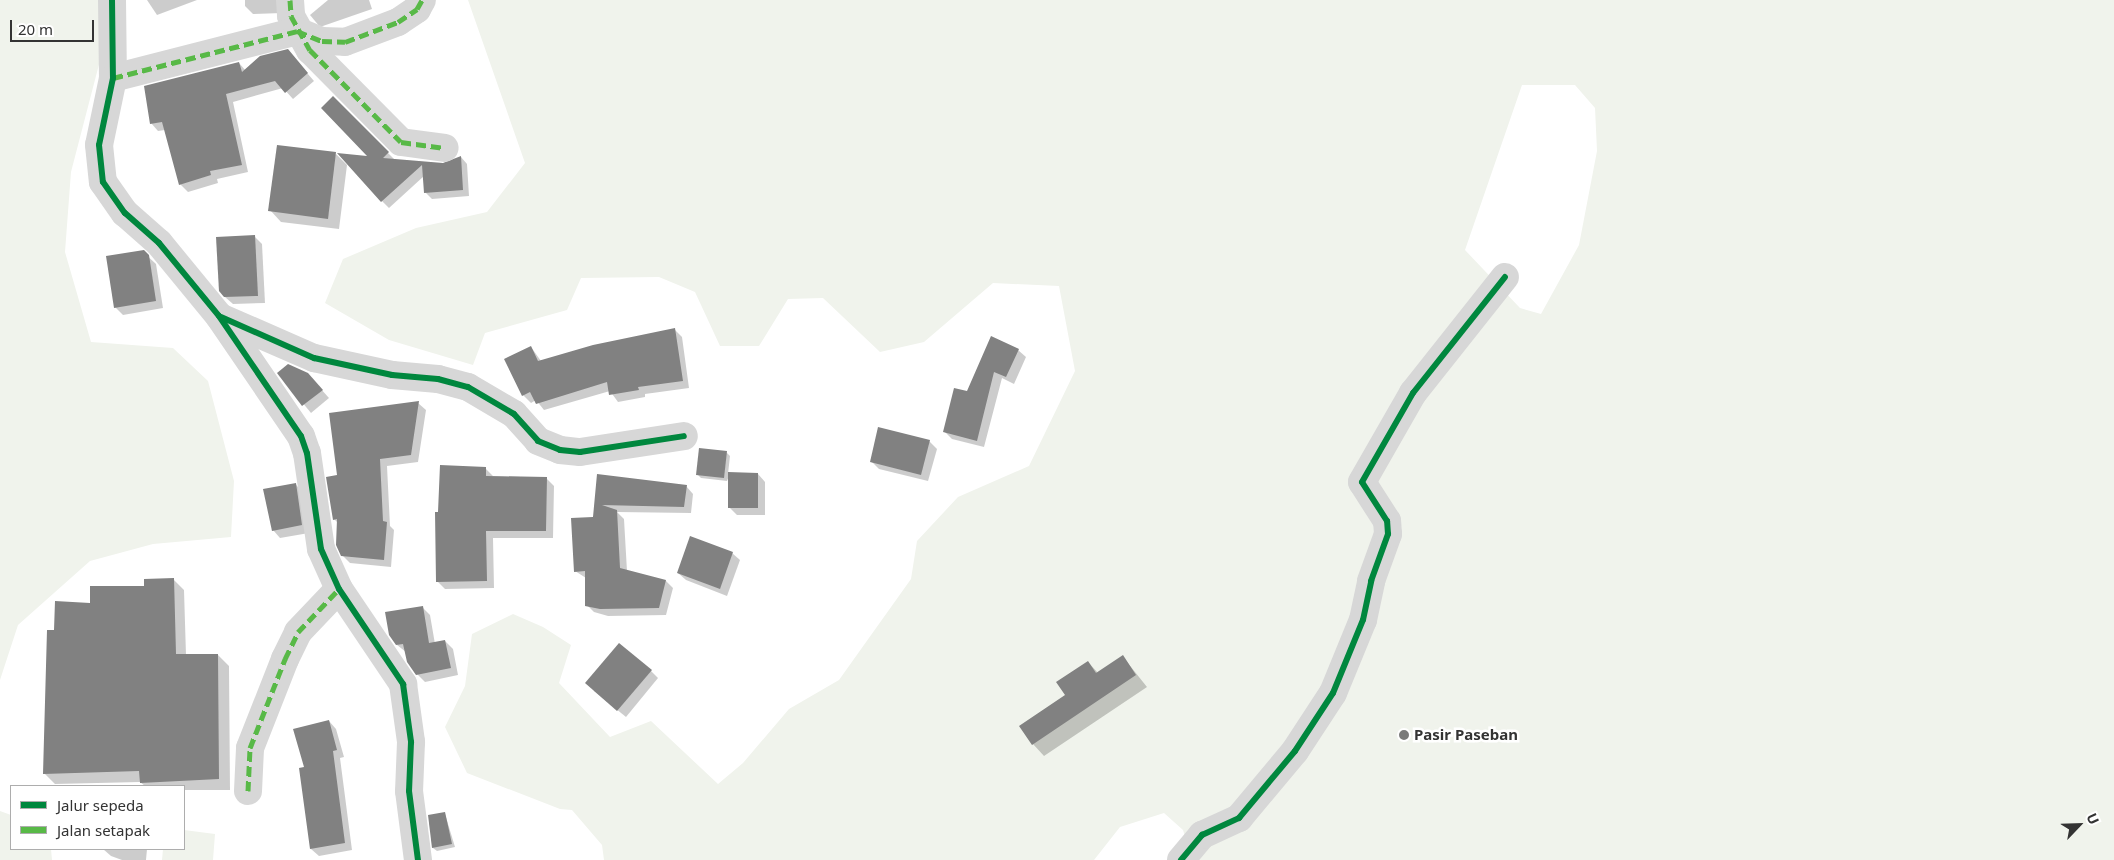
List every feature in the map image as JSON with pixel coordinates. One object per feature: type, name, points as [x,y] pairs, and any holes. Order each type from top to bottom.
[{"type":"street","points":[[112,0],[113,78],[99,145],[103,182],[125,213],[159,243],[219,316],[301,436],[307,453],[320,549],[339,589],[403,684],[412,742],[409,792],[418,860]]},
{"type":"street","points":[[290,0],[291,16],[297,31],[326,68],[401,142],[445,148]]},
{"type":"street","points":[[113,78],[297,31],[322,41],[345,42],[398,22],[417,9],[422,0]]},
{"type":"street","points":[[1181,860],[1202,835],[1239,818],[1295,751],[1333,694],[1357,638],[1371,581],[1388,534],[1387,521],[1362,482],[1413,392],[1505,277]]},
{"type":"street","points":[[219,316],[314,358],[392,375],[438,379],[468,386],[514,414],[538,441],[560,450],[580,452],[684,436]]},
{"type":"street","points":[[248,791],[250,748],[285,659],[298,632],[339,589]]},
{"type":"shaded area","points":[[0,0],[100,0],[103,49],[71,172],[65,252],[91,342],[173,348],[208,381],[234,481],[231,537],[153,544],[90,561],[18,625],[0,680]]},
{"type":"shaded area","points":[[468,0],[2114,0],[2114,860],[1192,860],[1183,830],[1164,813],[1120,827],[1094,860],[604,860],[602,845],[572,810],[560,809],[467,773],[445,727],[465,686],[472,634],[513,614],[543,627],[571,645],[559,683],[610,737],[651,721],[718,784],[743,763],[789,709],[839,680],[911,579],[917,541],[958,497],[1029,466],[1075,371],[1059,286],[993,283],[924,342],[880,352],[823,298],[788,299],[759,346],[720,346],[695,292],[659,277],[581,278],[567,310],[485,333],[473,365],[389,340],[325,303],[343,259],[416,228],[487,212],[525,163]],"holes":[[[1522,85],[1575,85],[1595,108],[1597,151],[1579,245],[1541,314],[1520,308],[1465,250]]]},
{"type":"shaded area","points":[[0,811],[10,815],[10,850],[51,850],[52,860],[0,860]]},
{"type":"shaded area","points":[[185,830],[215,834],[213,860],[162,860],[163,850],[185,850]]},
{"type":"building","points":[[288,49],[308,73],[285,93],[275,81],[226,94],[242,165],[210,171],[211,175],[179,185],[162,122],[150,124],[144,86],[239,62],[242,72],[260,56]]},
{"type":"building","points":[[333,96],[389,152],[383,158],[443,163],[461,156],[463,190],[424,193],[422,165],[381,202],[337,153],[367,156],[321,108]]},
{"type":"building","points":[[277,145],[336,152],[328,219],[268,211]]},
{"type":"building","points":[[255,235],[258,296],[224,297],[219,291],[216,237]]},
{"type":"building","points":[[144,250],[149,255],[156,301],[114,308],[106,256]]},
{"type":"building","points":[[675,328],[683,381],[638,387],[639,390],[609,395],[607,382],[536,404],[530,392],[522,396],[504,359],[531,346],[538,361],[593,345]]},
{"type":"building","points":[[991,336],[1019,349],[1006,377],[994,372],[977,441],[943,432],[954,388],[967,391]]},
{"type":"building","points":[[288,364],[308,373],[323,390],[302,406],[277,373]]},
{"type":"building","points":[[419,401],[411,455],[380,459],[383,521],[387,522],[384,560],[341,556],[336,545],[337,519],[333,520],[326,477],[337,475],[329,413]]},
{"type":"building","points":[[878,427],[930,440],[921,475],[870,462]]},
{"type":"building","points":[[699,448],[727,451],[724,478],[696,475]]},
{"type":"building","points":[[440,465],[486,467],[486,476],[547,477],[546,531],[486,531],[487,581],[436,582],[435,512],[438,512]]},
{"type":"building","points":[[728,472],[758,473],[758,508],[728,508]]},
{"type":"building","points":[[597,474],[687,485],[684,507],[602,505],[617,510],[620,568],[666,580],[659,608],[600,609],[585,606],[585,571],[574,572],[571,518],[593,517]]},
{"type":"building","points":[[296,483],[302,525],[272,531],[263,489]]},
{"type":"building","points":[[690,536],[733,552],[720,589],[677,573]]},
{"type":"building","points":[[174,578],[176,654],[218,654],[219,779],[140,783],[139,771],[43,774],[47,630],[54,630],[55,601],[90,603],[90,586],[144,586],[144,579]]},
{"type":"building","points":[[423,606],[429,643],[445,640],[451,668],[416,675],[407,662],[403,644],[396,645],[389,635],[385,612]]},
{"type":"building","points":[[619,643],[652,670],[617,711],[585,683]]},
{"type":"building","points":[[1123,655],[1136,675],[1032,745],[1019,726],[1065,695],[1056,682],[1088,661],[1096,673]]},
{"type":"building","points":[[329,720],[337,750],[333,751],[345,843],[310,849],[299,768],[304,767],[293,729]]},
{"type":"building","points":[[445,812],[452,844],[432,848],[428,815]]},
{"type":"marked path","points":[[290,0],[291,16],[310,50],[401,142],[445,148]]},
{"type":"marked path","points":[[113,78],[297,31],[322,41],[345,42],[398,22],[417,9],[422,0]]},
{"type":"marked path","points":[[248,791],[250,748],[285,659],[298,632],[339,589]]},
{"type":"cycle path","points":[[112,0],[113,78],[99,145],[103,182],[125,213],[159,243],[219,316],[301,436],[307,453],[321,549],[339,589],[403,684],[411,742],[409,791],[418,860]]},
{"type":"cycle path","points":[[1181,860],[1202,835],[1239,818],[1295,751],[1333,693],[1363,620],[1371,581],[1388,534],[1387,521],[1362,482],[1413,393],[1505,277]]},
{"type":"cycle path","points":[[221,317],[314,358],[392,375],[438,379],[468,387],[514,414],[538,441],[560,450],[580,452],[684,436]]},
{"type":"place","name":"Pasir Paseban","points":[[1404,735]]}]
